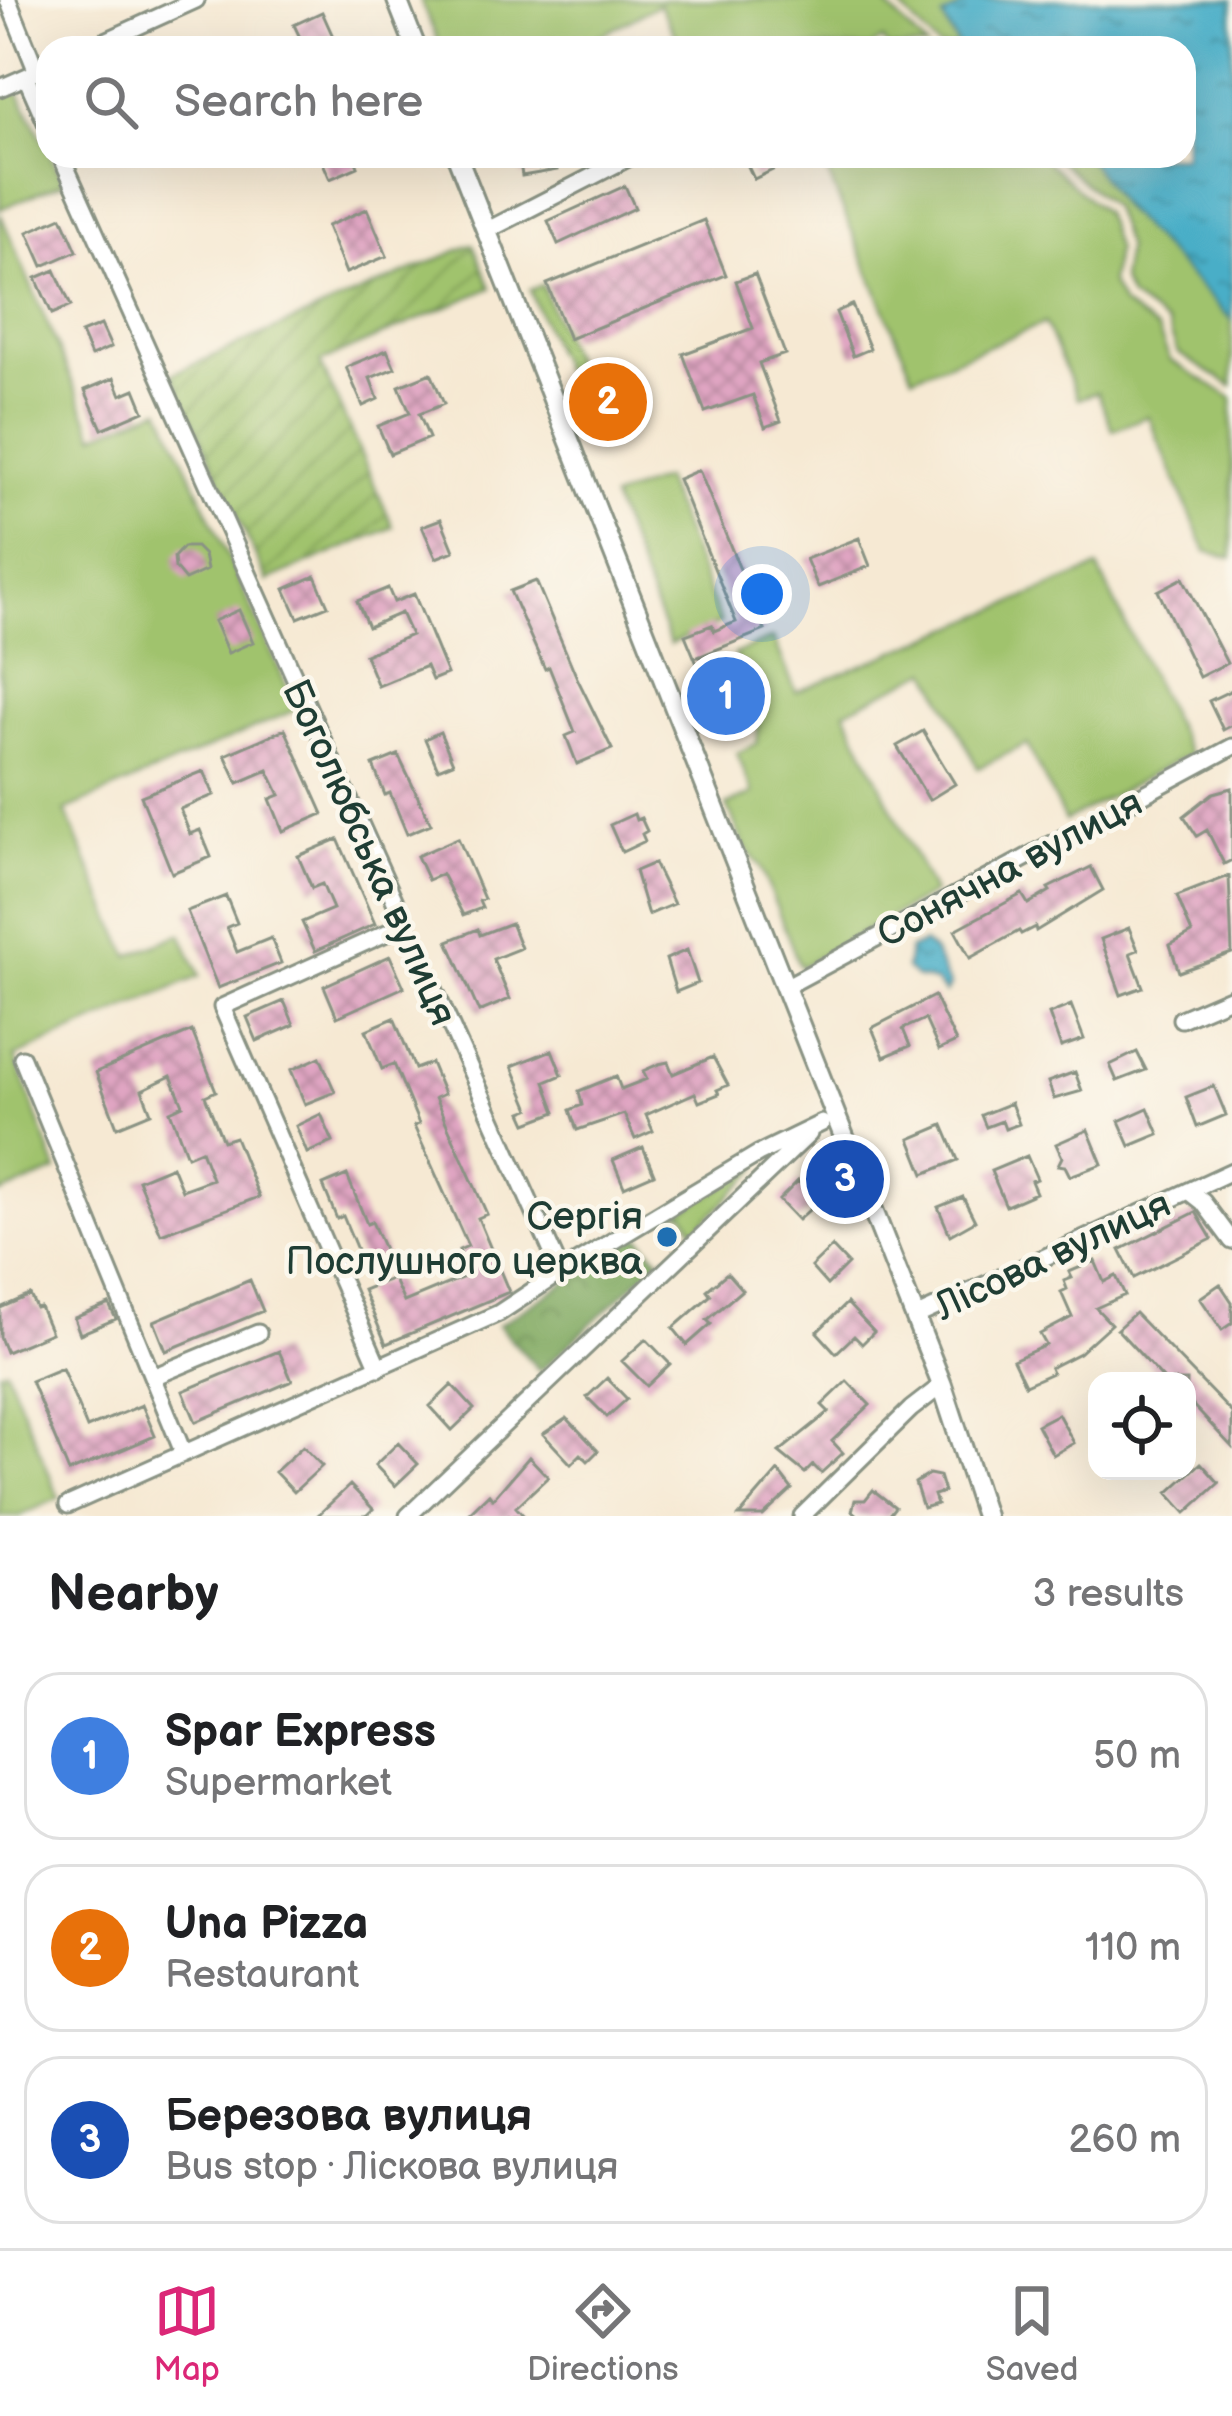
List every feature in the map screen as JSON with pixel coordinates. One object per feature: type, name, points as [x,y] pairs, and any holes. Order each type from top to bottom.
[{"type":"street","points":[[8,0],[36,70]]},
{"type":"street","points":[[116,36],[196,0]]},
{"type":"street","points":[[398,0],[412,36]]},
{"type":"street","points":[[0,88],[36,72]]},
{"type":"street","name":"Боголюбська вулиця","points":[[66,168],[561,1272]]},
{"type":"street","points":[[462,168],[787,986],[828,1119],[942,1385],[985,1516]]},
{"type":"street","points":[[486,230],[608,168]]},
{"type":"street","name":"Сонячна вулиця","points":[[787,986],[1232,747]]},
{"type":"street","points":[[379,1369],[222,1007],[404,925]]},
{"type":"street","points":[[1181,1019],[1232,997]]},
{"type":"street","points":[[22,1058],[183,1452]]},
{"type":"street","points":[[68,1505],[499,1313],[758,1154],[828,1119]]},
{"type":"street","points":[[408,1516],[828,1119]]},
{"type":"street","name":"Лісова вулиця","points":[[915,1317],[1232,1172]]},
{"type":"street","name":"Лісова вулиця","points":[[1189,1191],[1232,1241]]},
{"type":"street","points":[[152,1377],[258,1333]]},
{"type":"street","points":[[802,1516],[911,1409],[942,1385]]},
{"type":"green space","points":[[420,0],[881,0],[916,36],[676,36],[659,4],[600,36],[436,36]]},
{"type":"green space","points":[[894,0],[972,0],[943,18],[953,36],[928,36]]},
{"type":"green space","points":[[17,89],[36,127],[36,168],[57,168],[64,182],[0,209],[0,96]]},
{"type":"green space","points":[[825,168],[1054,168],[1103,212],[1116,249],[1110,282],[1121,304],[1158,331],[1170,360],[1232,398],[1232,558],[1206,551],[1148,416],[1113,430],[1097,392],[1078,399],[1045,323],[913,376]]},
{"type":"green space","points":[[1068,168],[1095,168],[1122,207],[1232,320],[1232,386],[1178,353],[1167,324],[1129,297],[1121,280],[1126,248],[1112,207]]},
{"type":"green space","points":[[0,213],[95,435],[161,408],[297,709],[65,811],[129,956],[181,934],[200,976],[15,1057],[57,1171],[0,1194]]},
{"type":"green space","points":[[473,244],[491,288],[320,362],[393,527],[267,581],[172,374]]},
{"type":"green space","points":[[542,285],[574,365],[562,371],[530,290]]},
{"type":"green space","points":[[663,479],[721,623],[670,644],[612,499]]},
{"type":"green space","points":[[1098,568],[1189,754],[1065,821],[1027,744],[978,768],[929,670],[845,711],[933,893],[800,967],[760,866],[744,846],[727,805],[753,794],[737,753],[757,743],[759,718],[734,654],[773,638],[796,692]]},
{"type":"green space","points":[[755,1168],[694,1231],[685,1214],[679,1213]]},
{"type":"green space","points":[[639,1236],[660,1260],[540,1371],[498,1325]]},
{"type":"green space","points":[[6,1369],[59,1498],[19,1516],[0,1516],[0,1371]]},
{"type":"water","points":[[972,0],[1232,0],[1232,320],[1122,207],[1095,168],[1196,168],[1196,36],[953,36],[943,17]]},
{"type":"water","points":[[924,943],[950,986],[945,993],[935,982],[915,977],[906,969],[909,950]]},
{"type":"building","points":[[322,12],[333,36],[299,36],[294,25]]},
{"type":"building","points":[[325,168],[356,168],[330,179]]},
{"type":"building","points":[[521,168],[557,168],[557,170],[522,176]]},
{"type":"building","points":[[749,168],[777,168],[754,179]]},
{"type":"building","points":[[625,186],[635,208],[558,244],[548,221]]},
{"type":"building","points":[[367,209],[387,256],[346,273],[327,226]]},
{"type":"building","points":[[62,217],[77,251],[43,266],[28,232]]},
{"type":"building","points":[[704,220],[726,275],[569,339],[547,284]]},
{"type":"building","points":[[55,270],[71,306],[52,314],[36,278]]},
{"type":"building","points":[[755,274],[785,354],[759,363],[781,421],[765,427],[753,395],[705,412],[683,354],[753,328],[736,281]]},
{"type":"building","points":[[852,305],[870,349],[853,356],[836,312]]},
{"type":"building","points":[[101,325],[111,347],[91,356],[81,333]]},
{"type":"building","points":[[387,350],[395,368],[370,378],[378,399],[363,406],[346,367]]},
{"type":"building","points":[[431,373],[444,404],[419,414],[429,438],[390,454],[378,426],[410,413],[399,386]]},
{"type":"building","points":[[114,378],[121,395],[135,389],[144,411],[102,429],[85,390]]},
{"type":"building","points":[[699,470],[765,630],[698,657],[745,663],[756,678],[743,702],[716,713],[710,699],[701,697],[700,671],[685,635],[736,622],[678,479]]},
{"type":"building","points":[[441,519],[454,551],[436,558],[422,526]]},
{"type":"building","points":[[859,538],[870,566],[818,587],[806,559]]},
{"type":"building","points":[[183,547],[196,547],[204,555],[207,570],[185,580],[175,568],[174,557]]},
{"type":"building","points":[[315,576],[328,606],[298,618],[285,589]]},
{"type":"building","points":[[1183,578],[1227,663],[1199,677],[1158,591]]},
{"type":"building","points":[[536,581],[612,749],[577,764],[566,736],[575,732],[549,667],[545,669],[510,591]]},
{"type":"building","points":[[388,588],[394,602],[414,594],[447,674],[432,680],[426,666],[378,686],[365,655],[411,635],[401,613],[368,627],[357,601]]},
{"type":"building","points":[[239,610],[253,642],[228,653],[214,621]]},
{"type":"building","points":[[1232,690],[1232,725],[1223,730],[1209,701]]},
{"type":"building","points":[[285,729],[323,814],[283,831],[270,799],[280,795],[268,770],[238,783],[225,755]]},
{"type":"building","points":[[923,731],[955,784],[929,800],[897,746]]},
{"type":"building","points":[[440,732],[453,763],[438,769],[425,739]]},
{"type":"building","points":[[398,755],[431,824],[407,834],[373,765]]},
{"type":"building","points":[[204,771],[214,795],[180,809],[190,834],[200,830],[211,857],[172,873],[141,796]]},
{"type":"building","points":[[1232,788],[1232,860],[1224,864],[1207,830],[1197,836],[1184,816],[1213,793]]},
{"type":"building","points":[[634,814],[647,831],[642,834],[645,841],[622,852],[610,825]]},
{"type":"building","points":[[458,838],[484,899],[479,901],[482,908],[463,915],[442,874],[428,880],[417,856]]},
{"type":"building","points":[[338,839],[375,924],[315,951],[302,922],[333,909],[322,884],[312,888],[298,856]]},
{"type":"building","points":[[654,863],[674,904],[648,915],[635,871]]},
{"type":"building","points":[[1091,867],[1103,890],[1036,931],[1035,927],[1019,931],[970,958],[955,930],[1022,894],[1028,904],[1048,888]]},
{"type":"building","points":[[1229,876],[1232,953],[1179,972],[1170,945],[1192,933],[1177,896]]},
{"type":"building","points":[[226,896],[237,923],[227,927],[237,952],[271,938],[281,963],[218,988],[187,911]]},
{"type":"building","points":[[511,923],[521,948],[493,959],[510,999],[479,1012],[448,941]]},
{"type":"building","points":[[1129,928],[1138,950],[1130,953],[1143,987],[1121,995],[1101,939]]},
{"type":"building","points":[[687,950],[698,983],[676,992],[666,959]]},
{"type":"building","points":[[390,956],[404,987],[337,1017],[324,986]]},
{"type":"building","points":[[934,996],[956,1042],[939,1050],[925,1019],[903,1029],[910,1046],[884,1057],[872,1028]]},
{"type":"building","points":[[284,1001],[294,1025],[257,1041],[247,1017]]},
{"type":"building","points":[[1071,1005],[1084,1039],[1061,1047],[1049,1014]]},
{"type":"building","points":[[394,1018],[415,1069],[431,1063],[444,1094],[435,1098],[487,1214],[478,1218],[509,1292],[386,1344],[363,1290],[393,1278],[404,1302],[469,1275],[459,1250],[468,1246],[414,1126],[419,1124],[394,1064],[382,1069],[366,1030]]},
{"type":"building","points":[[192,1031],[216,1091],[205,1096],[223,1141],[235,1137],[259,1197],[161,1234],[138,1180],[172,1166],[182,1190],[212,1179],[201,1150],[187,1156],[170,1111],[183,1105],[171,1076],[142,1090],[151,1113],[117,1127],[96,1072]]},
{"type":"building","points":[[552,1050],[562,1075],[545,1082],[556,1112],[527,1123],[522,1112],[530,1109],[512,1066]]},
{"type":"building","points":[[1137,1052],[1146,1070],[1117,1081],[1110,1065]]},
{"type":"building","points":[[320,1057],[335,1092],[305,1104],[291,1070]]},
{"type":"building","points":[[713,1057],[728,1085],[699,1102],[695,1093],[646,1115],[653,1131],[635,1139],[624,1114],[577,1130],[570,1110],[582,1105],[579,1091],[616,1076],[621,1089],[647,1079],[643,1071],[659,1064],[668,1062],[673,1074]]},
{"type":"building","points":[[1075,1072],[1082,1091],[1054,1099],[1048,1082]]},
{"type":"building","points":[[1214,1086],[1226,1115],[1197,1127],[1186,1097]]},
{"type":"building","points":[[1011,1103],[1019,1124],[1005,1129],[1002,1121],[986,1127],[981,1115]]},
{"type":"building","points":[[1148,1108],[1159,1134],[1130,1146],[1119,1121]]},
{"type":"building","points":[[321,1114],[333,1142],[307,1153],[296,1126]]},
{"type":"building","points":[[943,1125],[958,1160],[924,1174],[910,1139]]},
{"type":"building","points":[[1088,1130],[1102,1164],[1070,1176],[1065,1166],[1058,1165],[1062,1157],[1056,1144]]},
{"type":"building","points":[[643,1147],[654,1174],[624,1187],[613,1160]]},
{"type":"building","points":[[1027,1156],[1037,1179],[1031,1181],[1036,1193],[1006,1206],[991,1171]]},
{"type":"building","points":[[347,1175],[367,1224],[372,1222],[386,1254],[363,1264],[343,1216],[337,1219],[323,1185]]},
{"type":"building","points":[[798,1181],[818,1202],[798,1220],[779,1200]]},
{"type":"building","points":[[963,1197],[975,1221],[950,1235],[938,1207]]},
{"type":"building","points":[[1196,1212],[1212,1239],[1134,1278],[1120,1250]]},
{"type":"building","points":[[832,1247],[848,1264],[827,1285],[811,1267]]},
{"type":"building","points":[[1095,1261],[1104,1282],[1116,1276],[1125,1295],[1096,1308],[1111,1324],[1079,1353],[1050,1368],[1052,1373],[1025,1385],[1013,1360],[1046,1345],[1040,1334],[1072,1317],[1061,1292],[1067,1289],[1064,1281],[1072,1278],[1069,1272]]},
{"type":"building","points":[[727,1273],[742,1290],[687,1345],[673,1328],[711,1295],[707,1290]]},
{"type":"building","points":[[250,1280],[263,1311],[166,1351],[154,1321]]},
{"type":"building","points":[[1220,1284],[1232,1302],[1232,1323],[1222,1330],[1200,1298]]},
{"type":"building","points":[[30,1295],[51,1333],[6,1352],[0,1337],[0,1308]]},
{"type":"building","points":[[847,1303],[874,1332],[862,1344],[854,1336],[836,1353],[817,1332]]},
{"type":"building","points":[[109,1304],[116,1319],[80,1334],[74,1318]]},
{"type":"building","points":[[1135,1313],[1192,1372],[1157,1372],[1117,1329]]},
{"type":"building","points":[[646,1339],[670,1364],[647,1386],[622,1361]]},
{"type":"building","points":[[279,1351],[292,1381],[196,1422],[183,1391]]},
{"type":"building","points":[[62,1368],[87,1428],[142,1405],[155,1436],[69,1472],[31,1381]]},
{"type":"building","points":[[1196,1376],[1232,1413],[1232,1447],[1196,1409]]},
{"type":"building","points":[[607,1378],[627,1399],[607,1417],[587,1397]]},
{"type":"building","points":[[847,1381],[870,1405],[832,1441],[843,1453],[821,1473],[813,1465],[805,1473],[779,1452],[829,1412],[822,1405]]},
{"type":"building","points":[[452,1385],[474,1409],[452,1430],[430,1406]]},
{"type":"building","points":[[1058,1414],[1074,1443],[1053,1455],[1037,1425]]},
{"type":"building","points":[[567,1418],[598,1451],[588,1461],[581,1454],[571,1464],[543,1434]]},
{"type":"building","points":[[398,1443],[418,1464],[395,1486],[375,1465]]},
{"type":"building","points":[[303,1446],[322,1466],[294,1492],[275,1472]]},
{"type":"building","points":[[529,1457],[548,1477],[516,1507],[524,1516],[466,1516],[489,1494],[493,1499]]},
{"type":"building","points":[[1201,1463],[1219,1483],[1186,1513],[1168,1493],[1182,1480],[1196,1480]]},
{"type":"building","points":[[778,1471],[792,1489],[763,1516],[739,1516]]},
{"type":"building","points":[[929,1474],[939,1476],[944,1492],[934,1495],[937,1504],[923,1508],[915,1483]]},
{"type":"building","points":[[350,1485],[373,1509],[366,1516],[317,1516]]},
{"type":"building","points":[[873,1490],[895,1507],[888,1516],[858,1516],[852,1511],[855,1500],[865,1500]]},
{"type":"place","name":"Una Pizza","points":[[608,402]]},
{"type":"place","name":"Spar Express","points":[[726,696]]},
{"type":"place","name":"Березова вулиця","points":[[845,1179]]},
{"type":"place","name":"Сергія Послушного церква","points":[[667,1237]]}]
